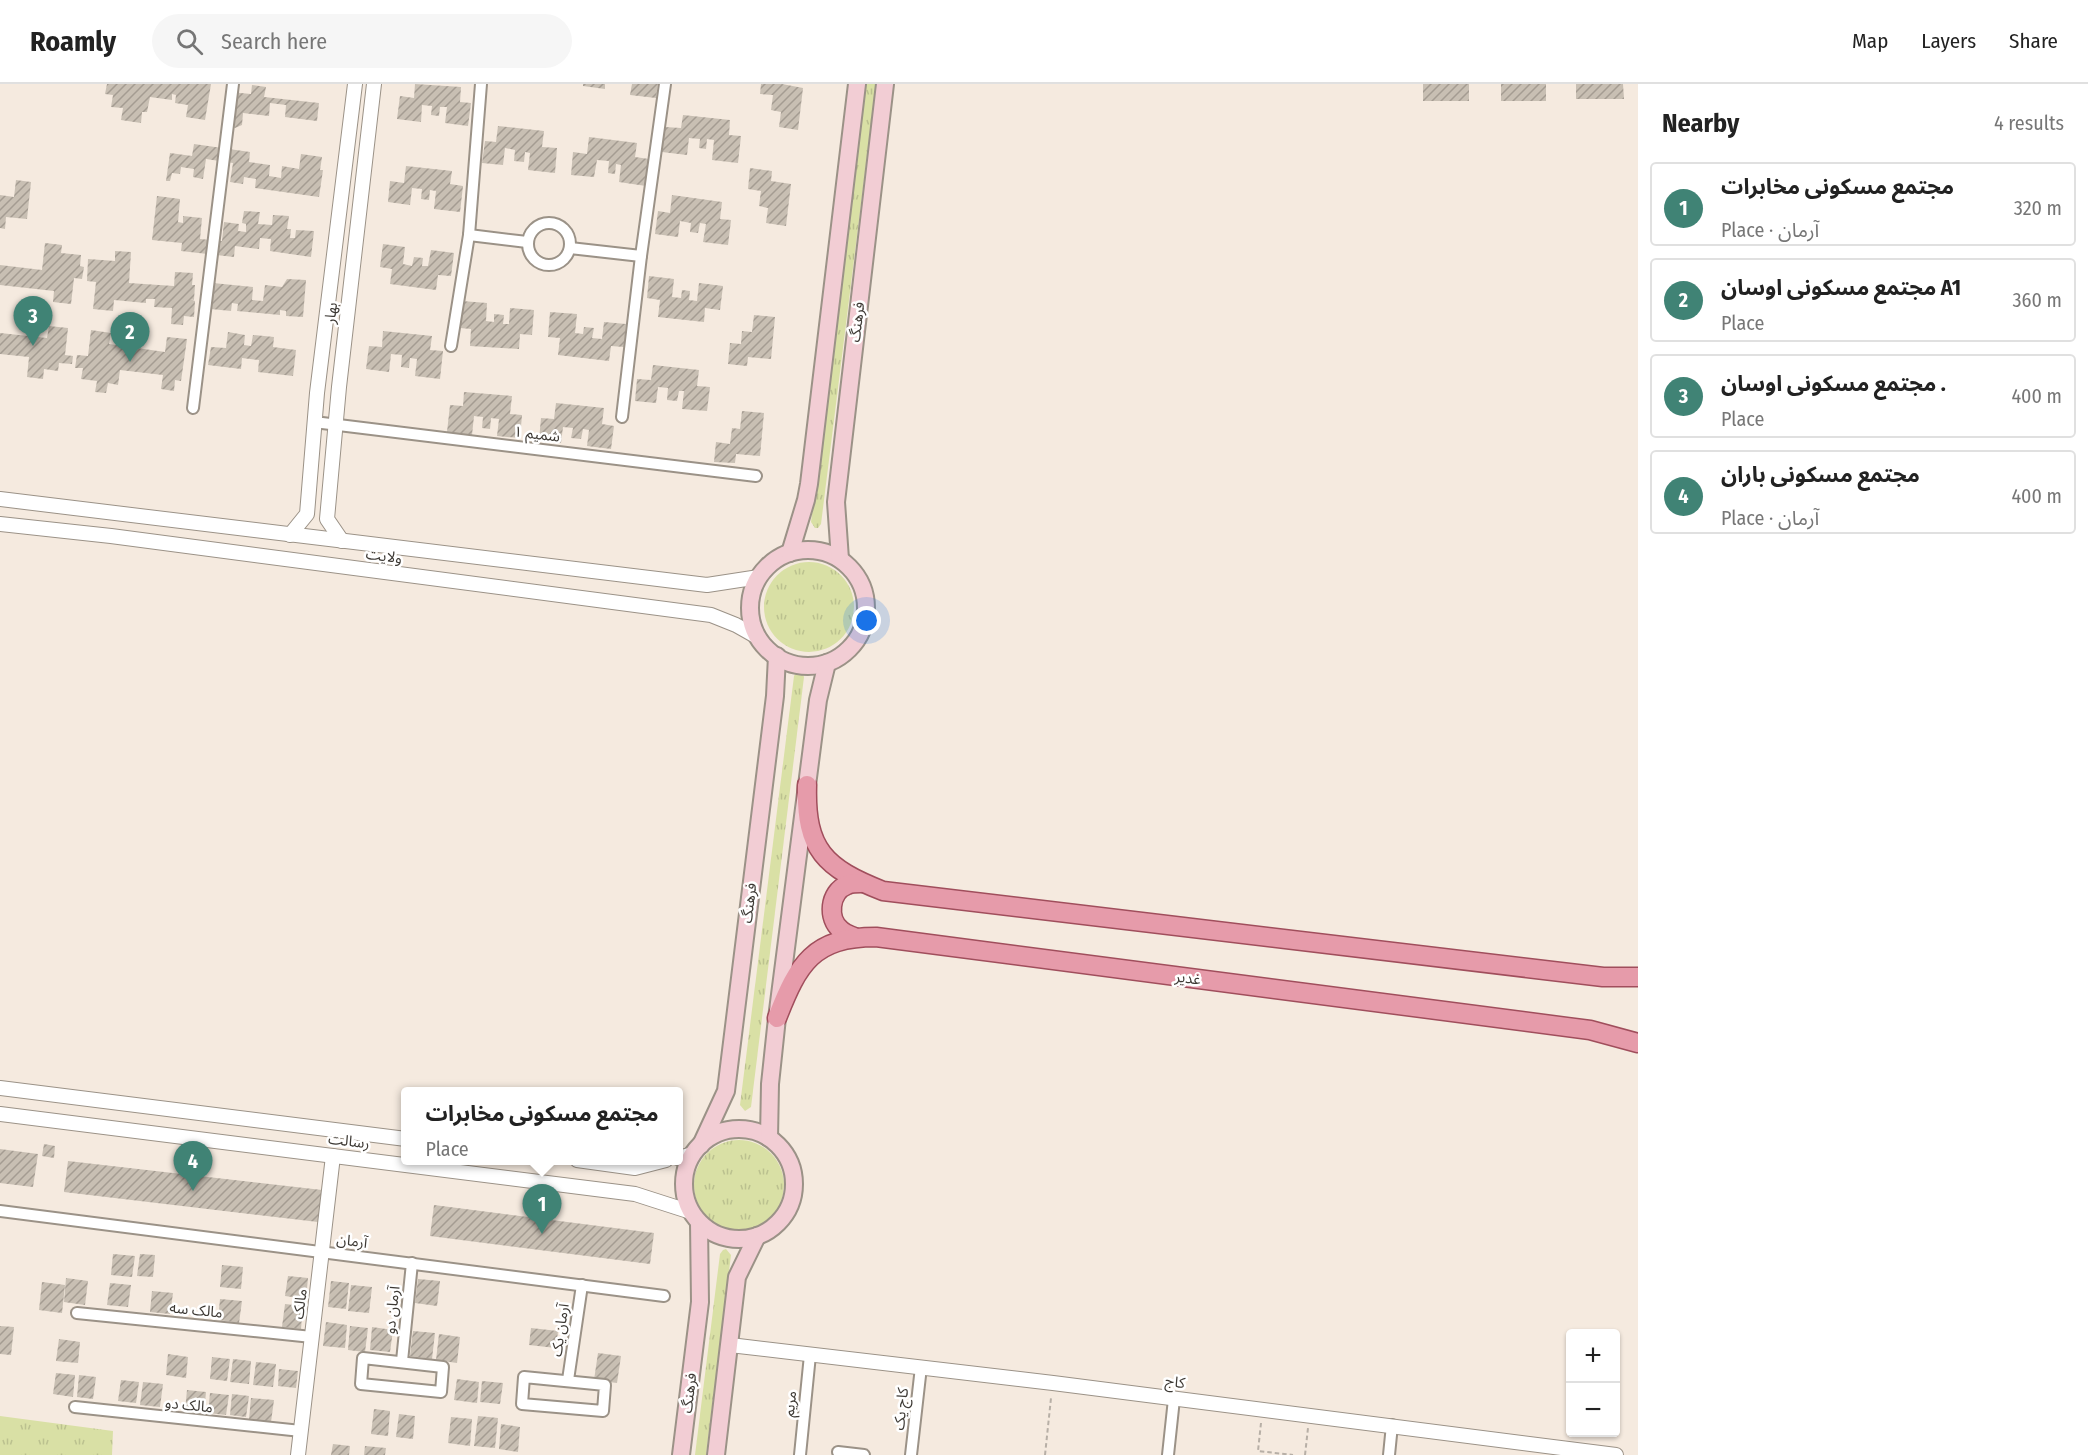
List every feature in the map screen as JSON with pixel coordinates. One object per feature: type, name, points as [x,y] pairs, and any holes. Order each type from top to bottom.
[{"type":"main road","name":"فرهنگ","points":[[790,553],[809,484],[857,84]]},
{"type":"main road","name":"فرهنگ","points":[[840,559],[836,502],[885,84]]},
{"type":"main road","points":[[802,550],[828,554],[840,559],[854,573],[863,589],[866,615],[863,628],[853,644],[827,663],[801,665],[777,656],[759,638],[753,626],[750,607],[759,577],[773,562],[790,553],[802,550]]},
{"type":"main road","name":"فرهنگ","points":[[691,1152],[726,1091],[776,696],[777,656]]},
{"type":"main road","points":[[769,1138],[770,1084],[777,1018],[818,700],[827,663]]},
{"type":"main road","points":[[807,785],[808,825],[820,851],[833,864],[861,883],[883,891],[1603,977],[1638,977]]},
{"type":"main road","points":[[854,937],[840,930],[831,908],[833,900],[846,885],[861,883]]},
{"type":"main road","name":"غدیر","points":[[777,1018],[794,978],[811,956],[832,942],[854,937],[876,937],[1590,1030],[1638,1043]]},
{"type":"main road","points":[[734,1129],[758,1132],[769,1138],[787,1155],[795,1179],[794,1191],[786,1214],[768,1231],[757,1236],[733,1239],[720,1236],[695,1218],[684,1190],[684,1177],[691,1152],[722,1132],[734,1129]]},
{"type":"main road","name":"فرهنگ","points":[[681,1455],[700,1302],[695,1218]]},
{"type":"main road","points":[[716,1455],[737,1277],[757,1236]]},
{"type":"street","points":[[193,408],[233,84]]},
{"type":"street","name":"بهار","points":[[290,535],[308,514],[315,422],[355,84]]},
{"type":"street","name":"بهار","points":[[342,541],[327,519],[374,84]]},
{"type":"street","points":[[451,345],[469,235],[481,84]]},
{"type":"street","points":[[622,417],[665,84]]},
{"type":"street","points":[[540,224],[556,224],[568,233],[570,248],[565,258],[556,264],[546,265],[536,261],[529,253],[527,242],[534,228],[540,224]]},
{"type":"street","points":[[469,235],[527,242]]},
{"type":"street","points":[[570,248],[641,256]]},
{"type":"street","name":"شمیم ۱","points":[[315,422],[756,476]]},
{"type":"street","name":"ولایت","points":[[0,499],[707,585],[759,577]]},
{"type":"street","name":"ولایت","points":[[0,524],[711,615],[759,638]]},
{"type":"street","name":"رسالت","points":[[0,1088],[401,1138]]},
{"type":"street","name":"رسالت","points":[[0,1114],[401,1165]]},
{"type":"street","name":"مالک","points":[[298,1455],[333,1156]]},
{"type":"street","name":"رسالت","points":[[405,1165],[635,1194],[695,1218]]},
{"type":"street","points":[[610,1165],[635,1168],[648,1165]]},
{"type":"street","name":"آرمان","points":[[0,1211],[664,1296]]},
{"type":"street","name":"آرمان دو","points":[[402,1361],[412,1263]]},
{"type":"street","name":"آرمان یک","points":[[568,1380],[582,1284]]},
{"type":"street","name":"مالک سه","points":[[77,1313],[312,1337]]},
{"type":"street","name":"کاج","points":[[730,1345],[1392,1425],[1616,1455]]},
{"type":"street","name":"مریم","points":[[800,1455],[810,1355]]},
{"type":"street","points":[[363,1358],[402,1361],[443,1367],[441,1392],[361,1384],[363,1358]]},
{"type":"street","name":"کاج یک","points":[[911,1455],[921,1367]]},
{"type":"street","points":[[524,1377],[568,1380],[605,1385],[603,1411],[522,1404],[524,1377]]},
{"type":"street","points":[[1168,1455],[1174,1399]]},
{"type":"street","name":"مالک دو","points":[[75,1407],[301,1431]]},
{"type":"street","points":[[1389,1455],[1392,1425]]},
{"type":"street","points":[[838,1452],[864,1455]]},
{"type":"path","points":[[1045,1455],[1053,1383]]},
{"type":"path","points":[[1262,1421],[1258,1451],[1293,1455]]},
{"type":"path","points":[[1300,1425],[1308,1426],[1305,1455]]},
{"type":"green space","points":[[865,84],[876,84],[821,524],[815,528],[811,522]]},
{"type":"green space","points":[[809,562],[834,570],[846,582],[854,607],[846,632],[834,644],[809,652],[784,644],[772,632],[764,607],[772,582],[784,570]]},
{"type":"green space","points":[[797,671],[802,672],[804,677],[751,1107],[745,1111],[740,1105],[794,676]]},
{"type":"green space","points":[[739,1140],[764,1148],[776,1160],[784,1185],[776,1210],[764,1222],[739,1230],[714,1222],[702,1210],[694,1185],[702,1160],[714,1148]]},
{"type":"green space","points":[[726,1249],[731,1255],[706,1455],[695,1455],[720,1254]]},
{"type":"green space","points":[[0,1416],[113,1431],[112,1455],[0,1455]]},
{"type":"building","points":[[107,84],[211,84],[205,120],[186,117],[188,105],[175,103],[176,95],[172,94],[172,100],[150,97],[147,112],[142,112],[141,123],[121,120],[123,108],[111,107],[113,95],[105,94]]},
{"type":"building","points":[[415,84],[461,87],[460,102],[471,103],[468,126],[445,123],[447,107],[440,107],[439,116],[431,115],[432,106],[422,105],[421,122],[397,119],[400,96],[414,98]]},
{"type":"building","points":[[583,84],[605,84],[605,89],[583,86]]},
{"type":"building","points":[[632,84],[658,84],[656,98],[630,95]]},
{"type":"building","points":[[761,84],[782,84],[803,88],[798,130],[779,127],[781,112],[771,110],[773,95],[760,94]]},
{"type":"building","points":[[1423,84],[1469,84],[1469,101],[1423,101]]},
{"type":"building","points":[[1501,84],[1546,84],[1546,101],[1501,101]]},
{"type":"building","points":[[1576,84],[1623,84],[1624,99],[1576,99]]},
{"type":"building","points":[[252,85],[266,87],[264,97],[319,103],[317,121],[285,117],[286,105],[270,103],[269,116],[243,113],[242,125],[235,128],[227,124],[230,92],[251,94]]},
{"type":"building","points":[[683,115],[730,120],[729,135],[741,136],[738,163],[712,160],[714,140],[707,139],[706,149],[699,148],[700,139],[689,138],[687,155],[662,152],[665,127],[681,128]]},
{"type":"building","points":[[498,126],[544,131],[542,147],[557,148],[555,173],[528,170],[530,153],[525,152],[524,162],[514,161],[515,150],[505,148],[503,165],[482,163],[485,141],[496,142]]},
{"type":"building","points":[[589,137],[637,143],[635,157],[649,159],[646,186],[619,182],[621,165],[616,164],[615,174],[608,173],[609,161],[597,160],[594,177],[571,175],[573,152],[587,154]]},
{"type":"building","points":[[194,144],[250,152],[249,162],[270,165],[269,176],[281,178],[282,166],[299,169],[301,154],[322,157],[320,170],[323,170],[319,197],[255,188],[256,179],[244,177],[243,184],[230,182],[233,163],[206,159],[203,179],[193,177],[194,169],[181,167],[180,174],[172,173],[170,181],[166,181],[170,153],[192,156]]},
{"type":"building","points":[[406,166],[452,171],[450,184],[463,186],[460,212],[434,209],[436,191],[430,190],[429,200],[421,199],[422,189],[412,188],[410,205],[388,202],[390,181],[404,183]]},
{"type":"building","points":[[750,168],[772,171],[771,181],[791,184],[786,226],[766,223],[768,208],[759,206],[761,191],[748,189]]},
{"type":"building","points":[[16,180],[31,182],[27,219],[6,217],[5,229],[0,228],[0,195],[14,197]]},
{"type":"building","points":[[672,195],[722,202],[720,219],[731,220],[728,245],[703,242],[706,224],[700,223],[698,233],[690,232],[691,223],[680,221],[678,237],[655,234],[658,211],[670,213]]},
{"type":"building","points":[[157,196],[180,199],[178,222],[183,223],[183,216],[202,218],[200,239],[222,241],[224,222],[239,224],[238,231],[246,232],[246,224],[242,223],[244,211],[260,212],[258,224],[272,225],[273,215],[289,216],[287,229],[291,229],[290,238],[295,238],[296,230],[314,231],[311,257],[270,251],[271,239],[260,238],[259,249],[235,246],[234,257],[181,251],[182,243],[152,240]]},
{"type":"building","points":[[45,243],[62,245],[61,253],[81,255],[80,266],[84,267],[82,279],[74,278],[71,304],[53,302],[54,291],[0,285],[0,265],[42,270]]},
{"type":"building","points":[[383,244],[405,247],[403,264],[412,266],[414,257],[423,258],[422,266],[428,266],[431,250],[454,253],[451,276],[438,275],[436,290],[390,284],[392,269],[380,267]]},
{"type":"building","points":[[115,251],[131,252],[129,283],[174,286],[175,272],[193,273],[194,300],[190,299],[195,301],[194,317],[184,316],[183,325],[171,324],[172,308],[154,307],[155,299],[146,299],[146,303],[114,300],[113,311],[93,309],[96,282],[87,281],[88,259],[115,261]]},
{"type":"building","points":[[649,276],[674,279],[672,297],[681,298],[682,290],[690,291],[689,300],[697,301],[699,283],[723,286],[720,310],[705,308],[704,322],[658,317],[660,300],[647,298]]},
{"type":"building","points":[[287,279],[306,280],[303,317],[286,316],[286,311],[280,310],[280,315],[237,311],[238,304],[232,303],[231,311],[211,309],[213,283],[253,287],[252,300],[263,301],[265,285],[282,287]]},
{"type":"building","points":[[462,301],[487,303],[486,321],[494,322],[494,314],[504,315],[503,324],[509,324],[510,308],[534,310],[532,335],[520,334],[519,349],[470,346],[471,329],[460,328]]},
{"type":"building","points":[[550,312],[577,314],[575,333],[583,334],[584,327],[594,328],[592,338],[602,339],[604,322],[626,324],[624,347],[611,346],[609,361],[558,355],[560,338],[548,337]]},
{"type":"building","points":[[754,315],[775,317],[771,359],[748,357],[747,366],[728,364],[730,343],[741,344],[742,331],[752,332]]},
{"type":"building","points":[[49,326],[68,328],[65,355],[73,356],[72,364],[59,363],[58,371],[44,369],[43,379],[27,377],[29,357],[0,354],[0,333],[47,338]]},
{"type":"building","points":[[91,330],[111,333],[109,344],[165,352],[167,337],[187,339],[181,381],[175,380],[174,391],[161,389],[163,375],[120,370],[118,385],[108,383],[106,393],[95,392],[97,381],[81,379],[83,368],[75,368],[77,355],[88,356]]},
{"type":"building","points":[[383,331],[432,336],[430,350],[443,351],[440,379],[415,376],[417,359],[410,358],[409,368],[401,367],[402,355],[391,354],[389,372],[366,369],[369,346],[382,347]]},
{"type":"building","points":[[228,332],[245,335],[244,345],[251,346],[253,335],[274,337],[273,347],[296,350],[293,376],[258,372],[259,360],[242,358],[241,369],[208,365],[211,347],[226,348]]},
{"type":"building","points":[[653,365],[699,370],[697,386],[710,387],[707,411],[682,409],[684,391],[679,391],[677,401],[667,400],[668,388],[658,387],[656,403],[635,401],[637,379],[651,380]]},
{"type":"building","points":[[464,392],[512,396],[510,414],[522,415],[520,438],[497,436],[499,419],[491,418],[490,429],[482,428],[483,417],[474,416],[472,435],[447,432],[450,405],[463,406]]},
{"type":"building","points":[[556,403],[604,408],[602,424],[614,426],[611,449],[587,446],[589,430],[583,429],[581,439],[571,438],[573,428],[563,427],[561,443],[539,440],[541,418],[554,419]]},
{"type":"building","points":[[742,411],[764,413],[760,456],[736,454],[735,463],[714,462],[716,442],[730,444],[732,428],[740,429]]},
{"type":"building","points":[[44,1144],[55,1146],[54,1158],[42,1156]]},
{"type":"building","points":[[0,1149],[38,1154],[33,1187],[0,1183]]},
{"type":"building","points":[[68,1161],[322,1190],[318,1222],[64,1192]]},
{"type":"building","points":[[434,1205],[654,1233],[650,1264],[430,1236]]},
{"type":"building","points":[[113,1254],[135,1256],[132,1277],[111,1275]]},
{"type":"building","points":[[140,1254],[155,1255],[153,1277],[137,1276]]},
{"type":"building","points":[[222,1265],[243,1267],[241,1289],[220,1287]]},
{"type":"building","points":[[288,1276],[308,1278],[306,1299],[285,1296]]},
{"type":"building","points":[[66,1278],[88,1281],[85,1305],[64,1302]]},
{"type":"building","points":[[418,1279],[440,1281],[437,1306],[415,1303]]},
{"type":"building","points":[[331,1281],[349,1283],[346,1309],[328,1307]]},
{"type":"building","points":[[42,1282],[65,1285],[62,1313],[39,1310]]},
{"type":"building","points":[[110,1283],[131,1285],[128,1307],[107,1305]]},
{"type":"building","points":[[351,1285],[372,1287],[369,1313],[348,1311]]},
{"type":"building","points":[[152,1291],[173,1293],[170,1314],[150,1312]]},
{"type":"building","points":[[220,1299],[242,1301],[239,1323],[218,1320]]},
{"type":"building","points":[[285,1304],[303,1306],[301,1329],[282,1327]]},
{"type":"building","points":[[326,1322],[347,1325],[345,1348],[323,1346]]},
{"type":"building","points":[[0,1326],[14,1327],[11,1355],[0,1354]]},
{"type":"building","points":[[350,1326],[368,1328],[365,1352],[348,1350]]},
{"type":"building","points":[[372,1327],[393,1330],[390,1352],[370,1350]]},
{"type":"building","points":[[531,1328],[558,1331],[556,1348],[529,1345]]},
{"type":"building","points":[[413,1331],[435,1333],[432,1359],[410,1356]]},
{"type":"building","points":[[439,1334],[460,1337],[457,1363],[436,1360]]},
{"type":"building","points":[[59,1339],[80,1342],[78,1363],[56,1361]]},
{"type":"building","points":[[598,1353],[621,1356],[617,1383],[594,1380]]},
{"type":"building","points":[[168,1354],[188,1357],[186,1378],[166,1375]]},
{"type":"building","points":[[212,1357],[230,1359],[227,1381],[210,1379]]},
{"type":"building","points":[[233,1359],[251,1361],[249,1384],[230,1382]]},
{"type":"building","points":[[256,1362],[276,1364],[273,1387],[253,1385]]},
{"type":"building","points":[[279,1369],[298,1371],[296,1388],[278,1386]]},
{"type":"building","points":[[56,1373],[75,1375],[73,1397],[53,1394]]},
{"type":"building","points":[[79,1375],[96,1377],[93,1399],[77,1397]]},
{"type":"building","points":[[457,1379],[479,1382],[477,1403],[454,1400]]},
{"type":"building","points":[[121,1380],[139,1382],[136,1403],[118,1401]]},
{"type":"building","points":[[482,1381],[503,1383],[500,1404],[480,1402]]},
{"type":"building","points":[[143,1382],[163,1384],[160,1407],[140,1405]]},
{"type":"building","points":[[187,1390],[206,1392],[204,1413],[185,1411]]},
{"type":"building","points":[[210,1393],[229,1395],[226,1415],[208,1413]]},
{"type":"building","points":[[232,1394],[249,1396],[246,1417],[230,1415]]},
{"type":"building","points":[[251,1398],[274,1400],[271,1422],[249,1419]]},
{"type":"building","points":[[374,1409],[390,1411],[388,1436],[371,1434]]},
{"type":"building","points":[[399,1414],[415,1416],[413,1439],[396,1437]]},
{"type":"building","points":[[478,1416],[498,1418],[495,1448],[474,1446]]},
{"type":"building","points":[[451,1417],[472,1419],[470,1446],[448,1443]]},
{"type":"building","points":[[501,1424],[520,1427],[518,1452],[499,1449]]},
{"type":"building","points":[[333,1444],[350,1446],[349,1455],[331,1455]]},
{"type":"building","points":[[365,1446],[386,1448],[385,1455],[364,1455]]},
{"type":"place","name":"مجتمع مسکونی اوسان .","points":[[33,346]]},
{"type":"place","name":"مجتمع مسکونی اوسان A1","points":[[130,362]]},
{"type":"place","name":"مجتمع مسکونی باران","points":[[193,1191]]},
{"type":"place","name":"مجتمع مسکونی مخابرات","points":[[542,1234]]}]
